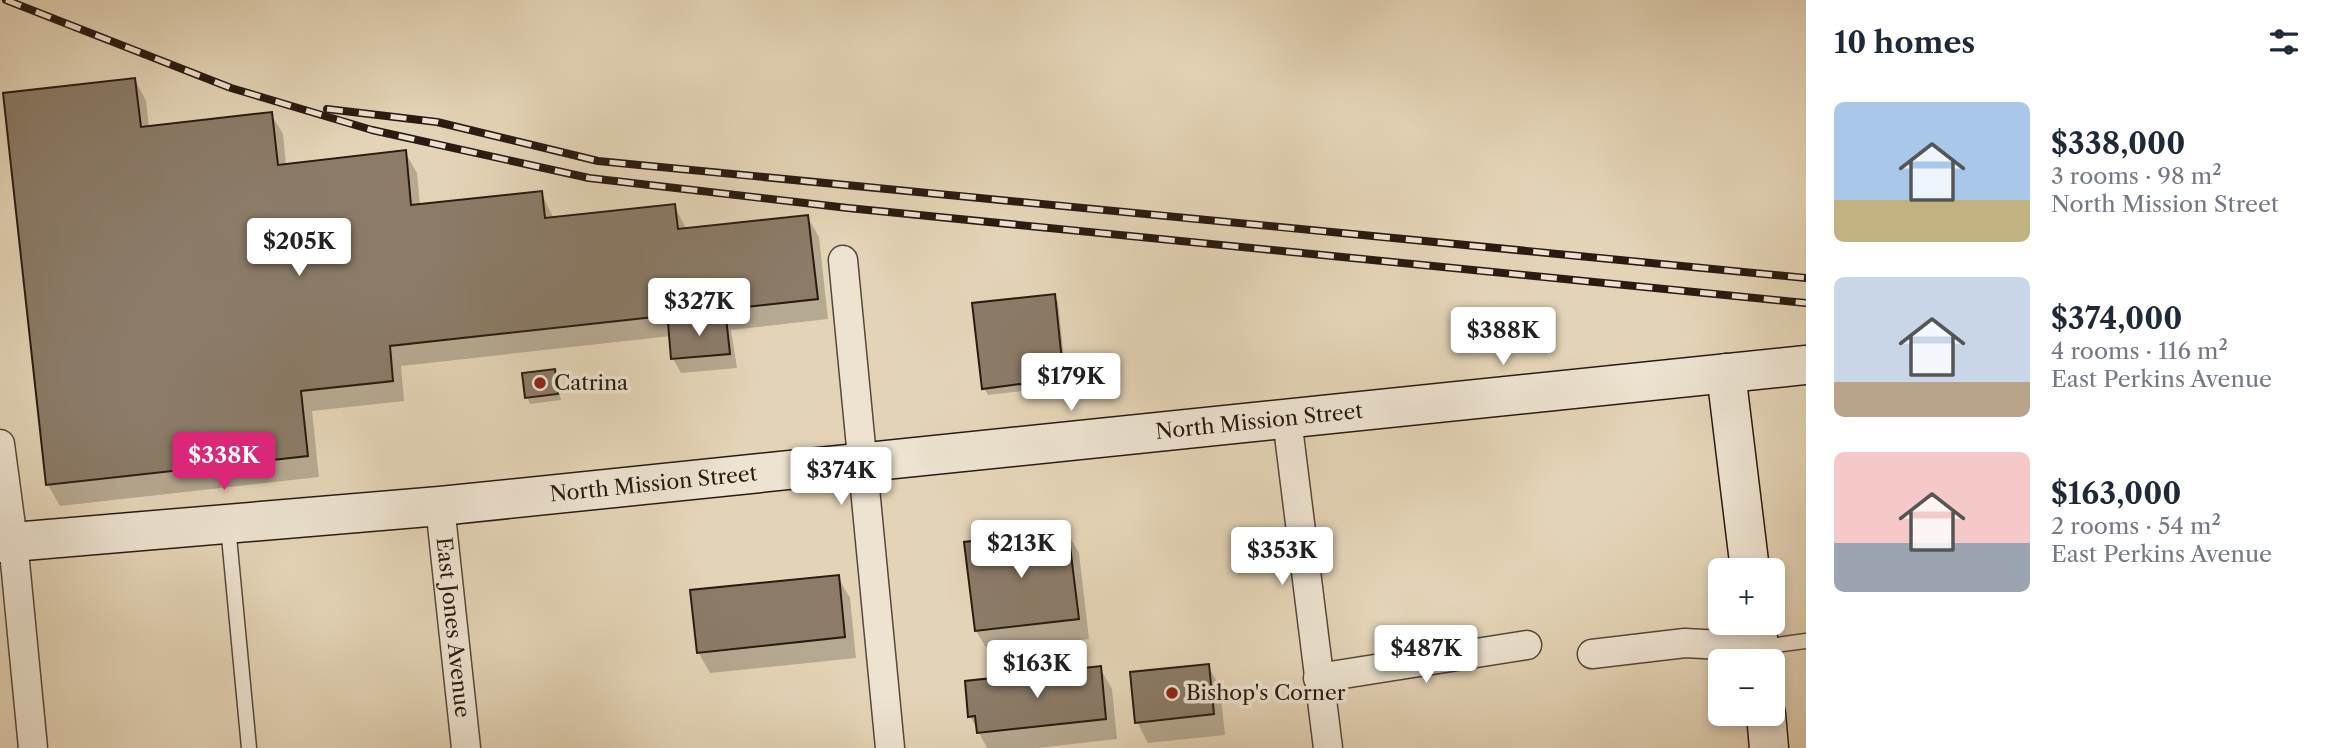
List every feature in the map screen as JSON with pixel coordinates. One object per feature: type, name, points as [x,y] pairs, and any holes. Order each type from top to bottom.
[{"type":"main road","name":"North Mission Street","points":[[7,542],[440,506],[1806,365]]},
{"type":"main road","points":[[1726,373],[1749,558]]},
{"type":"main road","points":[[1767,726],[1769,748]]},
{"type":"street","points":[[843,260],[890,748]]},
{"type":"street","points":[[1287,419],[1328,748]]},
{"type":"street","points":[[0,444],[7,542],[33,748]]},
{"type":"street","name":"East Jones Avenue","points":[[440,506],[466,748]]},
{"type":"street","points":[[1592,654],[1685,643],[1759,644]]},
{"type":"street","points":[[1318,678],[1527,645]]},
{"type":"lane","points":[[228,522],[249,748]]},
{"type":"lane","points":[[1759,644],[1806,641]]},
{"type":"building","points":[[135,78],[141,127],[272,112],[278,165],[406,150],[411,205],[542,191],[545,218],[675,204],[678,229],[808,215],[818,299],[390,346],[393,381],[301,391],[308,456],[46,485],[3,93]]},
{"type":"building","points":[[1055,294],[1065,390],[1019,384],[982,389],[972,303]]},
{"type":"building","points":[[726,317],[730,354],[671,359],[668,323]]},
{"type":"building","name":"Catrina","points":[[555,369],[558,394],[525,398],[522,373]]},
{"type":"building","points":[[1068,530],[1079,619],[975,631],[964,542]]},
{"type":"building","points":[[839,575],[845,637],[697,653],[690,590]]},
{"type":"building","name":"Bishop's Corner","points":[[1209,664],[1214,714],[1135,723],[1130,672]]},
{"type":"building","points":[[1101,666],[1106,719],[977,733],[975,716],[968,717],[965,681]]},
{"type":"railway","points":[[6,0],[231,88],[372,130],[589,178],[848,208],[1806,303]]},
{"type":"railway","points":[[327,109],[437,122],[598,161],[1806,278]]},
{"type":"place","name":"Catrina","points":[[540,383]]},
{"type":"place","name":"Bishop's Corner","points":[[1172,693]]}]
